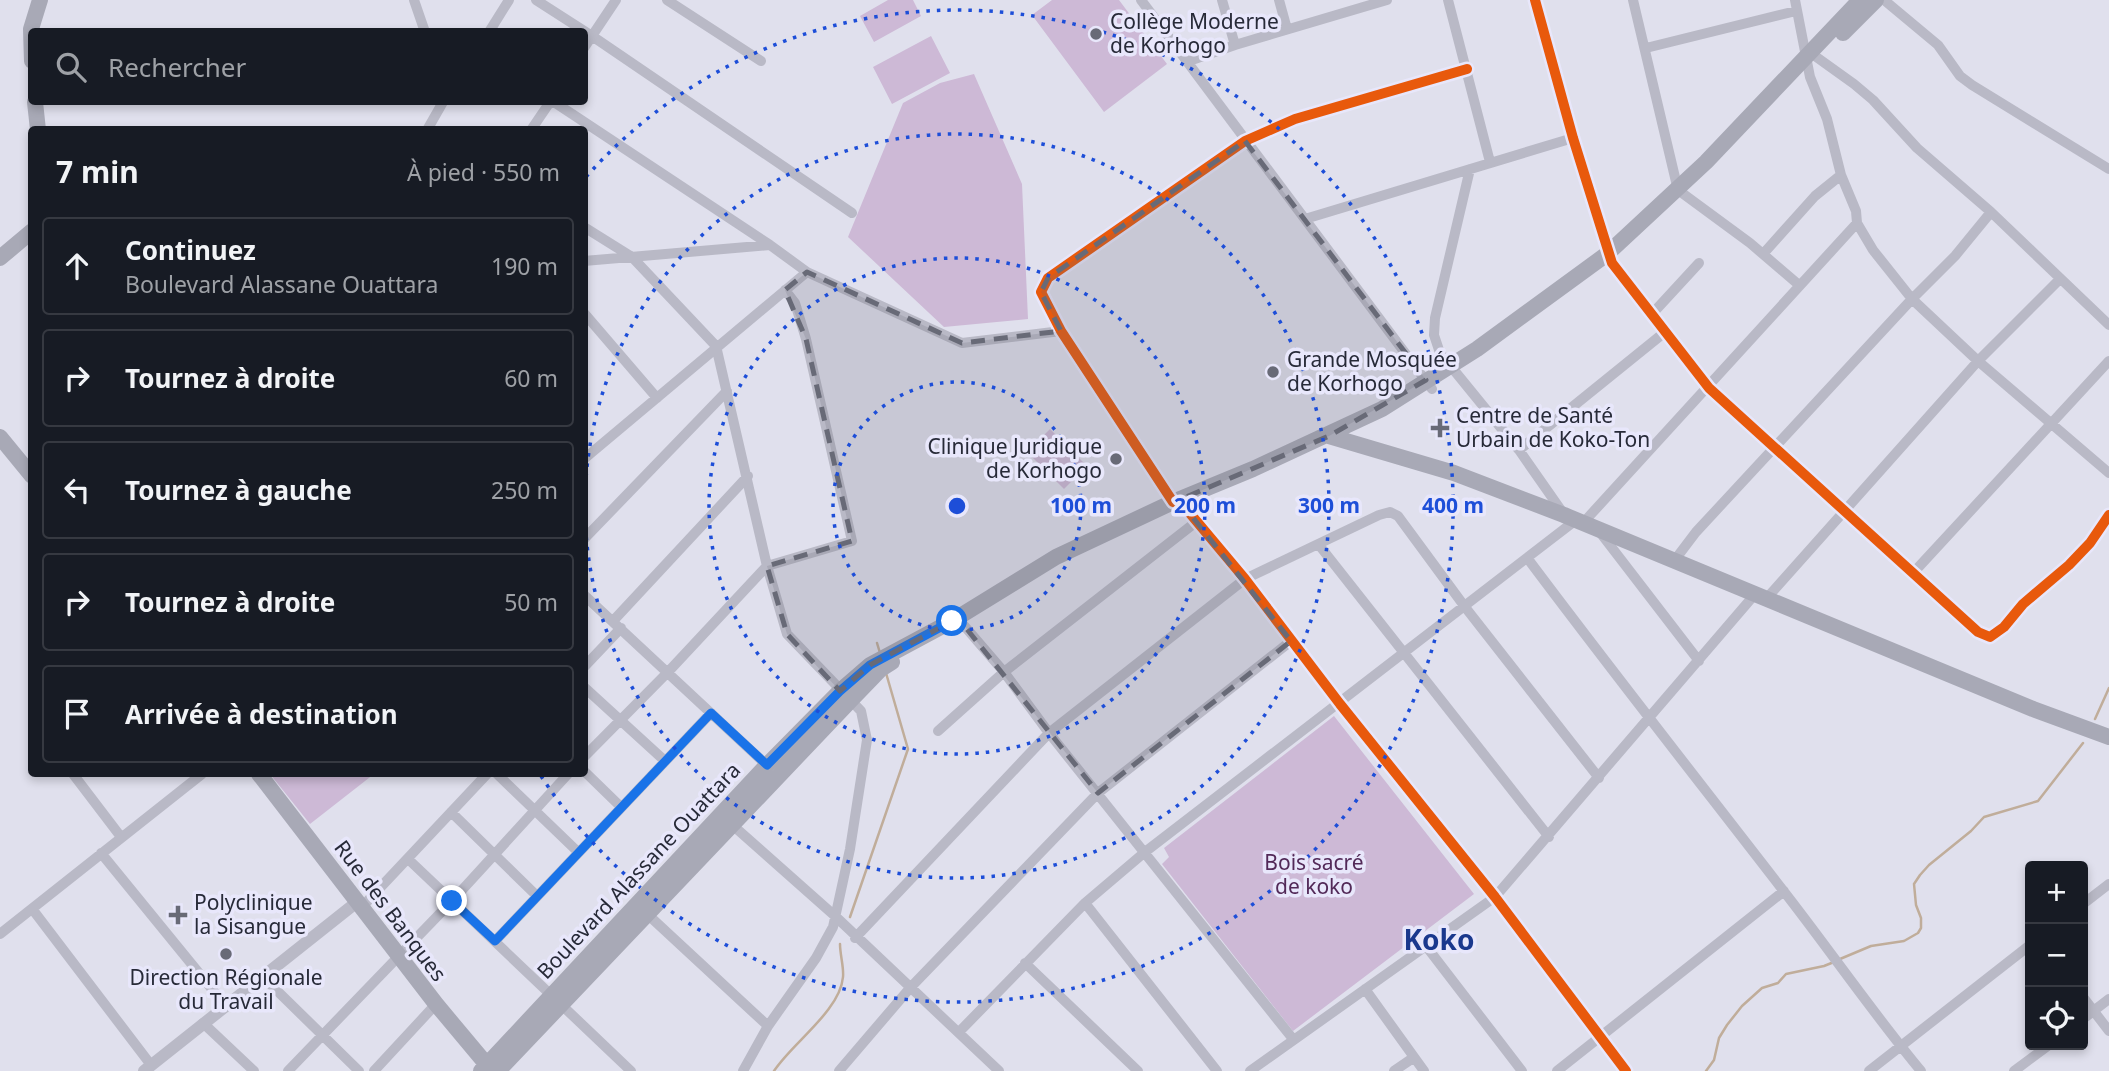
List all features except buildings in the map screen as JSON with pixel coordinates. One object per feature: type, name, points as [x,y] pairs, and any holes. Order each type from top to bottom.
[{"type":"main road","points":[[31,28],[40,0]]},
{"type":"main road","name":"Boulevard Alassane Ouattara","points":[[489,1069],[845,695],[870,665],[887,661],[1084,550],[1178,503],[1335,438],[1453,370],[1609,259],[1683,192],[1860,0]]},
{"type":"main road","name":"Boulevard Alassane Ouattara","points":[[1809,57],[1876,0]]},
{"type":"main road","points":[[36,105],[38,126]]},
{"type":"main road","points":[[0,258],[28,234]]},
{"type":"main road","points":[[0,437],[28,471]]},
{"type":"main road","points":[[1335,438],[1454,473],[1580,522],[2033,709],[2109,737]]},
{"type":"main road","name":"Boulevard Alassane Ouattara","points":[[845,695],[887,661]]},
{"type":"main road","name":"Rue des Banques","points":[[261,777],[489,1069]]},
{"type":"street","points":[[414,0],[424,28]]},
{"type":"street","points":[[492,28],[509,0]]},
{"type":"street","points":[[536,0],[580,28]]},
{"type":"street","points":[[588,42],[616,0]]},
{"type":"street","points":[[667,0],[761,61]]},
{"type":"street","points":[[1141,0],[1429,384]]},
{"type":"street","points":[[1223,0],[1236,45]]},
{"type":"street","points":[[1279,0],[1287,29]]},
{"type":"street","points":[[1189,61],[1387,0]]},
{"type":"street","points":[[1448,0],[1490,162]]},
{"type":"street","points":[[1535,0],[1609,259],[1709,388],[1844,512],[1978,632],[1990,637],[2004,626],[2023,604],[2069,565],[2090,543],[2109,515]]},
{"type":"street","points":[[1633,0],[1683,192],[1799,285]]},
{"type":"street","points":[[1884,0],[1938,45],[1960,76],[2109,169]]},
{"type":"street","points":[[1646,48],[1796,5],[1841,175],[1856,211],[1857,223],[1873,250],[1912,299],[1978,361],[2109,473]]},
{"type":"street","points":[[588,33],[852,213]]},
{"type":"street","points":[[1809,57],[1854,83],[1917,148],[1992,212],[2109,325]]},
{"type":"street","points":[[1468,69],[1296,119],[1245,141],[1048,278],[1041,292],[1061,331],[1178,503],[1245,579],[1340,704],[1496,897],[1626,1071]]},
{"type":"street","points":[[431,126],[442,105]]},
{"type":"street","points":[[534,126],[550,105]]},
{"type":"street","points":[[557,105],[807,272],[962,343],[1061,331]]},
{"type":"street","points":[[1305,219],[1573,138]]},
{"type":"street","points":[[1470,169],[1435,318],[1434,335],[1440,353],[1699,661]]},
{"type":"street","points":[[1763,254],[1815,196],[1841,175]]},
{"type":"street","points":[[1674,561],[1696,532],[1955,256],[1992,212]]},
{"type":"street","points":[[959,1032],[1085,903],[1145,852],[1580,522],[1709,388],[1857,223]]},
{"type":"street","points":[[588,230],[632,257],[716,346],[767,566],[787,634],[861,710],[867,740],[850,849],[834,928],[768,1026],[743,1071]]},
{"type":"street","points":[[588,261],[770,245]]},
{"type":"street","points":[[1651,314],[1699,263]]},
{"type":"street","points":[[588,456],[807,272]]},
{"type":"street","points":[[1250,1071],[1496,897],[1699,661],[1844,512],[1978,361],[2060,279]]},
{"type":"street","points":[[588,753],[767,566],[852,541],[806,340],[795,303],[785,290]]},
{"type":"street","points":[[588,318],[657,398]]},
{"type":"street","points":[[1519,450],[1665,332]]},
{"type":"street","points":[[1914,572],[2109,361]]},
{"type":"street","points":[[588,535],[727,391]]},
{"type":"street","points":[[588,662],[748,476]]},
{"type":"street","points":[[855,937],[1049,733],[1245,579],[1390,512],[1398,516],[1465,607],[1599,778]]},
{"type":"street","points":[[938,731],[1004,672],[1196,522]]},
{"type":"street","points":[[1319,545],[1549,837]]},
{"type":"street","points":[[1528,559],[1648,720],[1784,891],[1921,1071]]},
{"type":"street","points":[[588,599],[773,770]]},
{"type":"street","points":[[956,622],[1004,672],[1049,733],[1293,1039]]},
{"type":"street","points":[[839,1071],[909,988],[1098,793],[1292,641]]},
{"type":"street","points":[[588,690],[665,761]]},
{"type":"street","points":[[495,941],[711,713]]},
{"type":"street","points":[[588,775],[621,807]]},
{"type":"street","points":[[75,777],[121,837]]},
{"type":"street","points":[[0,934],[198,777]]},
{"type":"street","points":[[33,909],[148,1068],[262,976],[359,905],[408,859],[485,777]]},
{"type":"street","points":[[500,777],[578,852]]},
{"type":"street","points":[[288,1071],[452,901],[565,777]]},
{"type":"street","points":[[451,812],[537,896]]},
{"type":"street","points":[[726,820],[835,916],[999,1071]]},
{"type":"street","points":[[101,853],[225,1005]]},
{"type":"street","points":[[408,859],[631,1071]]},
{"type":"street","points":[[2088,900],[2109,884]]},
{"type":"street","points":[[1558,1071],[1784,891]]},
{"type":"street","points":[[1085,903],[1217,1071]]},
{"type":"street","points":[[643,909],[768,1026]]},
{"type":"street","points":[[1426,946],[1521,1071]]},
{"type":"street","points":[[1869,1071],[2025,949]]},
{"type":"street","points":[[1025,963],[1138,1071]]},
{"type":"street","points":[[262,976],[359,1071]]},
{"type":"street","points":[[1365,989],[1424,1071]]},
{"type":"street","points":[[2088,1015],[2109,999]]},
{"type":"street","points":[[2088,1003],[2109,1031]]},
{"type":"street","points":[[374,1071],[436,1004]]},
{"type":"street","points":[[202,1023],[254,1071]]},
{"type":"street","points":[[2014,1071],[2042,1050]]},
{"type":"street","points":[[1394,1071],[1413,1058]]},
{"type":"highlighted area","points":[[1245,141],[1426,380],[1329,436],[1179,500],[1291,641],[1098,793],[958,618],[870,665],[840,691],[787,634],[767,566],[852,541],[806,339],[785,290],[807,272],[962,343],[1061,331],[1041,292],[1048,278]]},
{"type":"green space","points":[[888,0],[913,0],[921,16],[874,42],[860,16]]},
{"type":"green space","name":"Collège Moderne de Korhogo","points":[[1052,0],[1119,0],[1167,64],[1104,112],[1032,15]]},
{"type":"green space","points":[[931,36],[950,73],[892,104],[873,67]]},
{"type":"green space","points":[[974,74],[1022,184],[1028,319],[944,327],[848,237],[903,103],[940,83]]},
{"type":"green space","points":[[1050,429],[1087,466],[1064,489],[1027,452]]},
{"type":"green space","name":"Bois sacré de koko","points":[[1334,716],[1474,894],[1293,1031],[1162,864],[1169,857],[1164,848]]},
{"type":"green space","points":[[272,777],[370,777],[310,824]]},
{"type":"waterway","points":[[877,643],[880,653]]},
{"type":"waterway","points":[[850,917],[908,749],[886,673]]},
{"type":"waterway","points":[[2095,719],[2109,688]]},
{"type":"waterway","points":[[1840,959],[1871,946],[1904,941],[1918,933],[1921,918],[1916,905],[1914,884],[1920,875],[1984,817],[2038,801],[2083,743]]},
{"type":"waterway","points":[[774,1071],[825,1014],[840,990],[843,977],[840,944]]},
{"type":"waterway","points":[[1706,1071],[1714,1060],[1719,1038],[1727,1025],[1742,1006],[1762,988],[1778,983],[1786,974],[1834,962]]},
{"type":"cycle path","points":[[1535,0],[1573,138],[1612,263],[1709,388],[1978,632],[1990,637],[2004,627],[2023,604],[2069,565],[2090,543],[2109,515]]},
{"type":"cycle path","points":[[1467,69],[1295,119],[1245,141],[1048,278],[1041,292],[1061,331],[1173,502],[1183,505],[1245,579],[1340,704],[1495,897],[1626,1071]]},
{"type":"place","name":"Collège Moderne de Korhogo","points":[[1096,34]]},
{"type":"place","name":"Grande Mosquée de Korhogo","points":[[1273,372]]},
{"type":"place","name":"Centre de Santé Urbain de Koko-Ton","points":[[1440,428]]},
{"type":"place","name":"Clinique Juridique de Korhogo","points":[[1116,459]]},
{"type":"place","name":"Polyclinique la Sisangue","points":[[178,915]]},
{"type":"place","name":"Direction Régionale du Travail","points":[[226,954]]},
{"type":"district","name":"Koko","points":[[1439,940]]},
{"type":"route","points":[[452,901],[495,941],[711,713],[767,765],[840,691],[870,665],[952,621]]}]
